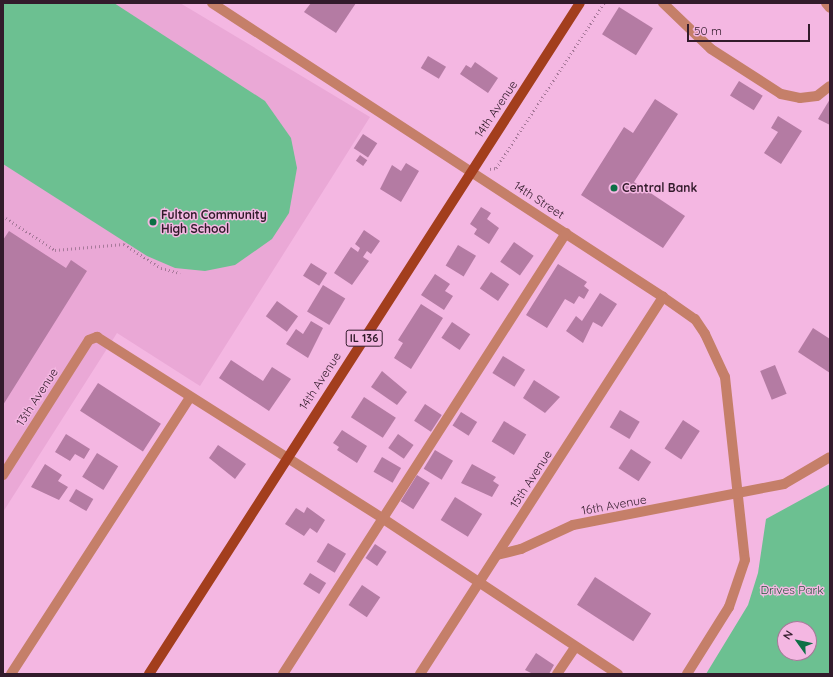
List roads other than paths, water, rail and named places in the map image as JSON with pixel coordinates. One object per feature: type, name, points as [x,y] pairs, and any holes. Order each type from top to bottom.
[{"type":"main road","name":"14th Avenue","points":[[149,674],[470,171],[580,3]]},
{"type":"street","name":"14th Street","points":[[212,3],[566,233],[694,319],[725,377],[739,496]]},
{"type":"street","points":[[663,3],[711,49],[782,94],[800,98],[818,96],[830,86]]},
{"type":"street","points":[[826,3],[830,8]]},
{"type":"street","points":[[283,674],[566,233]]},
{"type":"street","name":"15th Avenue","points":[[420,674],[663,297]]},
{"type":"street","name":"13th Avenue","points":[[3,475],[89,340],[97,337],[189,399]]},
{"type":"street","points":[[11,674],[189,399],[382,518],[618,674]]},
{"type":"street","name":"16th Avenue","points":[[497,554],[521,549],[573,525],[739,496],[784,484],[830,457]]},
{"type":"street","points":[[687,674],[729,607],[742,576],[745,542],[739,496]]},
{"type":"street","points":[[557,674],[575,647]]},
{"type":"place","name":"Central Bank","points":[[614,188]]},
{"type":"place","name":"Fulton Community High School","points":[[153,222]]},
{"type":"park label","name":"Drives Park","points":[[792,590]]}]
